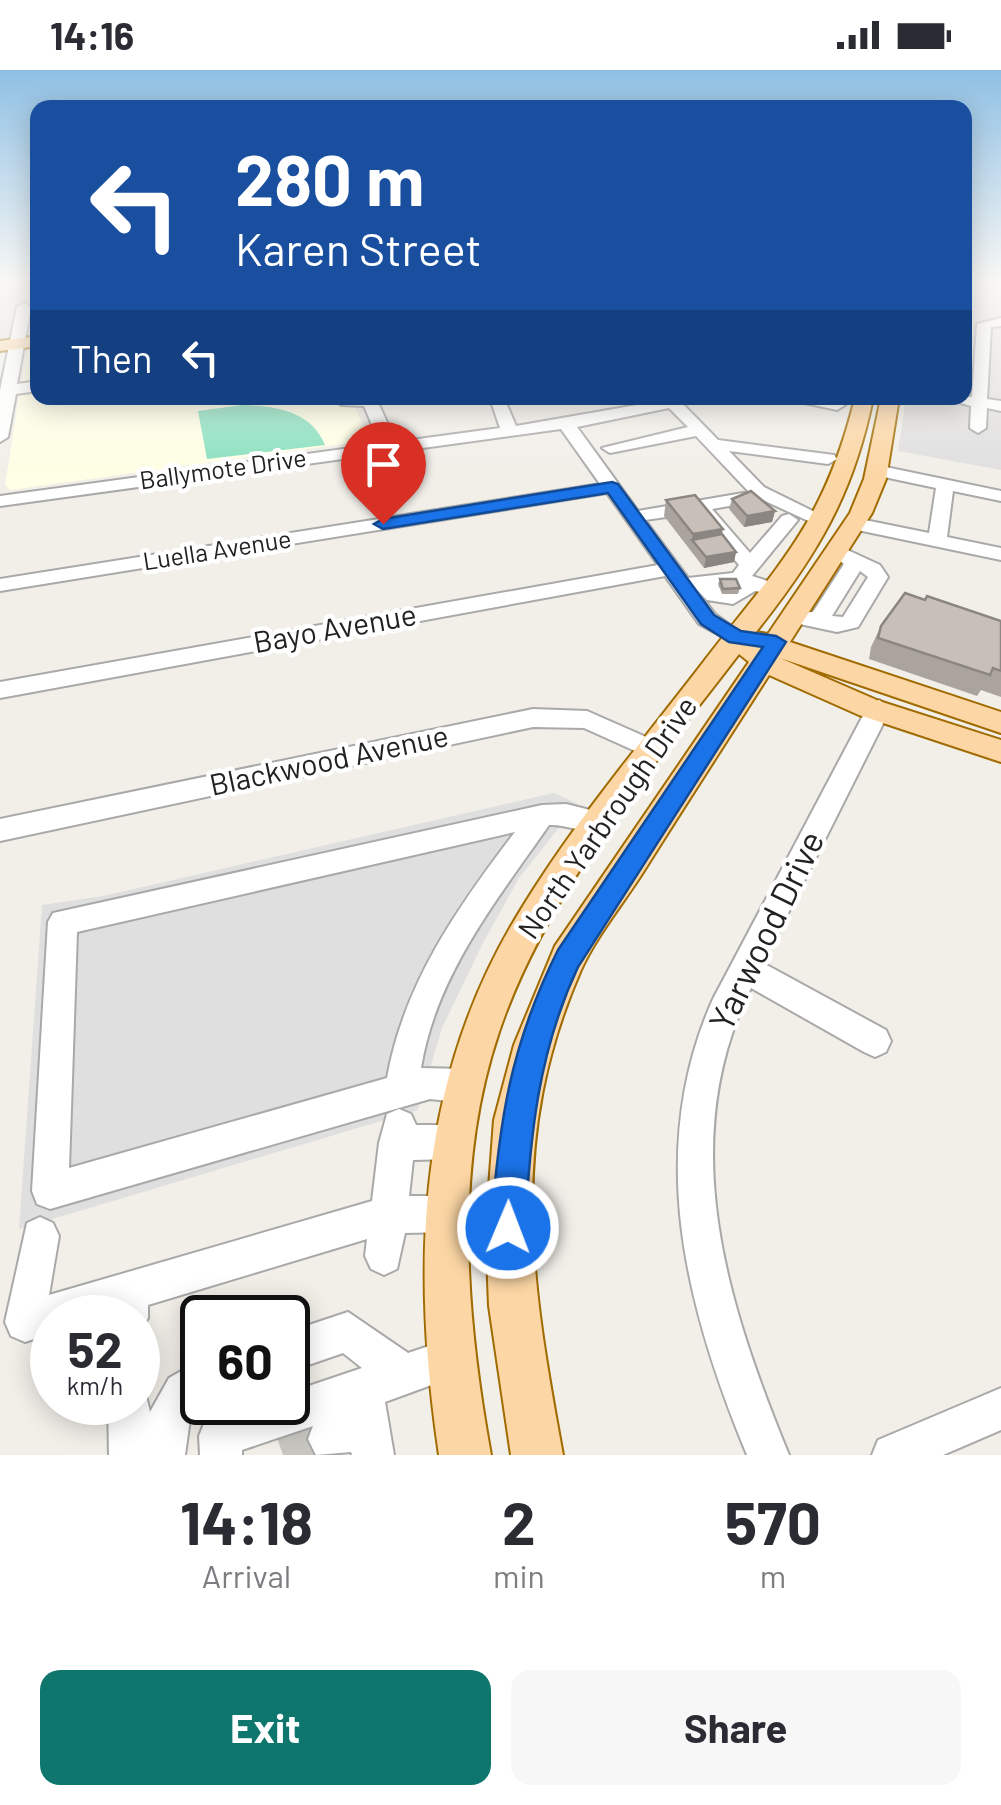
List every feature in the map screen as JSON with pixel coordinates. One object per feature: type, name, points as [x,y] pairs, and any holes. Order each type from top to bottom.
[{"type":"main road","name":"North Yarbrough Drive","points":[[537,1455],[512,1306],[509,1172],[533,1044],[556,984],[758,647],[754,579],[822,520],[844,474],[862,405]]},
{"type":"main road","name":"North Yarbrough Drive","points":[[466,1455],[450,1360],[449,1214],[456,1142],[481,1031],[510,962],[534,918],[653,750],[793,618],[847,557],[876,470],[889,405]]},
{"type":"main road","points":[[758,647],[879,708],[1001,752]]},
{"type":"main road","points":[[758,647],[1001,723]]},
{"type":"main road","points":[[510,962],[556,984]]},
{"type":"street","points":[[0,437],[8,390],[8,347]]},
{"type":"street","points":[[978,428],[983,347]]},
{"type":"street","points":[[8,390],[30,387]]},
{"type":"street","points":[[972,401],[1001,406]]},
{"type":"street","points":[[372,405],[389,446]]},
{"type":"street","points":[[498,405],[509,429]]},
{"type":"street","name":"Ballymote Drive","points":[[0,501],[566,424],[649,405]]},
{"type":"street","points":[[676,405],[757,489],[822,520]]},
{"type":"street","points":[[831,405],[837,406]]},
{"type":"street","points":[[566,424],[685,578],[708,620],[758,647]]},
{"type":"street","points":[[610,448],[700,430]]},
{"type":"street","points":[[714,444],[767,454]]},
{"type":"street","points":[[757,489],[770,448],[828,459]]},
{"type":"street","points":[[876,470],[1001,496]]},
{"type":"street","points":[[938,541],[945,486]]},
{"type":"street","name":"Luella Avenue","points":[[0,585],[612,487]]},
{"type":"street","points":[[634,516],[700,506],[757,489]]},
{"type":"street","points":[[700,506],[754,579]]},
{"type":"street","points":[[685,578],[714,595],[733,598],[754,579],[789,520]]},
{"type":"street","points":[[855,524],[1001,554]]},
{"type":"street","points":[[793,618],[838,625],[850,622],[878,576],[874,569],[847,557]]},
{"type":"street","name":"Bayo Avenue","points":[[0,690],[685,578]]},
{"type":"street","name":"Yarwood Drive","points":[[768,1455],[728,1352],[709,1282],[693,1162],[704,1065],[717,1025],[879,708]]},
{"type":"street","name":"Blackwood Avenue","points":[[0,830],[533,718],[587,720],[653,750]]},
{"type":"street","points":[[466,1086],[430,1082],[50,1190],[63,922],[542,815],[566,814],[601,823]]},
{"type":"street","points":[[401,1090],[404,1061],[430,983],[470,911],[542,815]]},
{"type":"street","points":[[745,970],[876,1041]]},
{"type":"street","points":[[384,1256],[398,1134],[456,1142]]},
{"type":"street","points":[[154,1295],[386,1215],[449,1214]]},
{"type":"street","points":[[30,1321],[25,1322],[40,1236]]},
{"type":"street","points":[[310,1345],[348,1332],[404,1375]]},
{"type":"street","points":[[221,1455],[220,1436],[358,1427],[404,1375],[450,1360]]},
{"type":"street","points":[[164,1455],[163,1425],[180,1399]]},
{"type":"street","points":[[893,1455],[1001,1409]]},
{"type":"street","points":[[129,1425],[130,1455]]},
{"type":"shaded area","points":[[972,347],[1001,347],[1001,470],[898,451],[905,405],[972,405]]},
{"type":"shaded area","points":[[30,350],[30,405],[355,405],[366,435],[351,443],[10,490],[5,485],[26,353]]},
{"type":"shaded area","points":[[554,793],[578,804],[519,878],[482,945],[442,1028],[418,1110],[19,1229],[42,905],[103,896]]},
{"type":"green space","points":[[243,405],[280,409],[302,418],[325,445],[207,459],[198,411]]},
{"type":"building","points":[[751,491],[775,511],[747,516],[732,499]]},
{"type":"building","points":[[695,495],[723,529],[693,534],[666,500]]},
{"type":"building","points":[[722,534],[736,552],[706,557],[692,540]]},
{"type":"building","points":[[720,579],[736,579],[740,588],[723,589]]},
{"type":"building","points":[[905,593],[925,600],[927,596],[1001,621],[1001,671],[993,668],[990,675],[878,638],[881,626]]},
{"type":"tunnel","points":[[283,1455],[329,1439]]},
{"type":"route","points":[[383,524],[612,487],[708,620],[736,637],[776,642],[568,958],[533,1044],[515,1120],[508,1228]]}]
